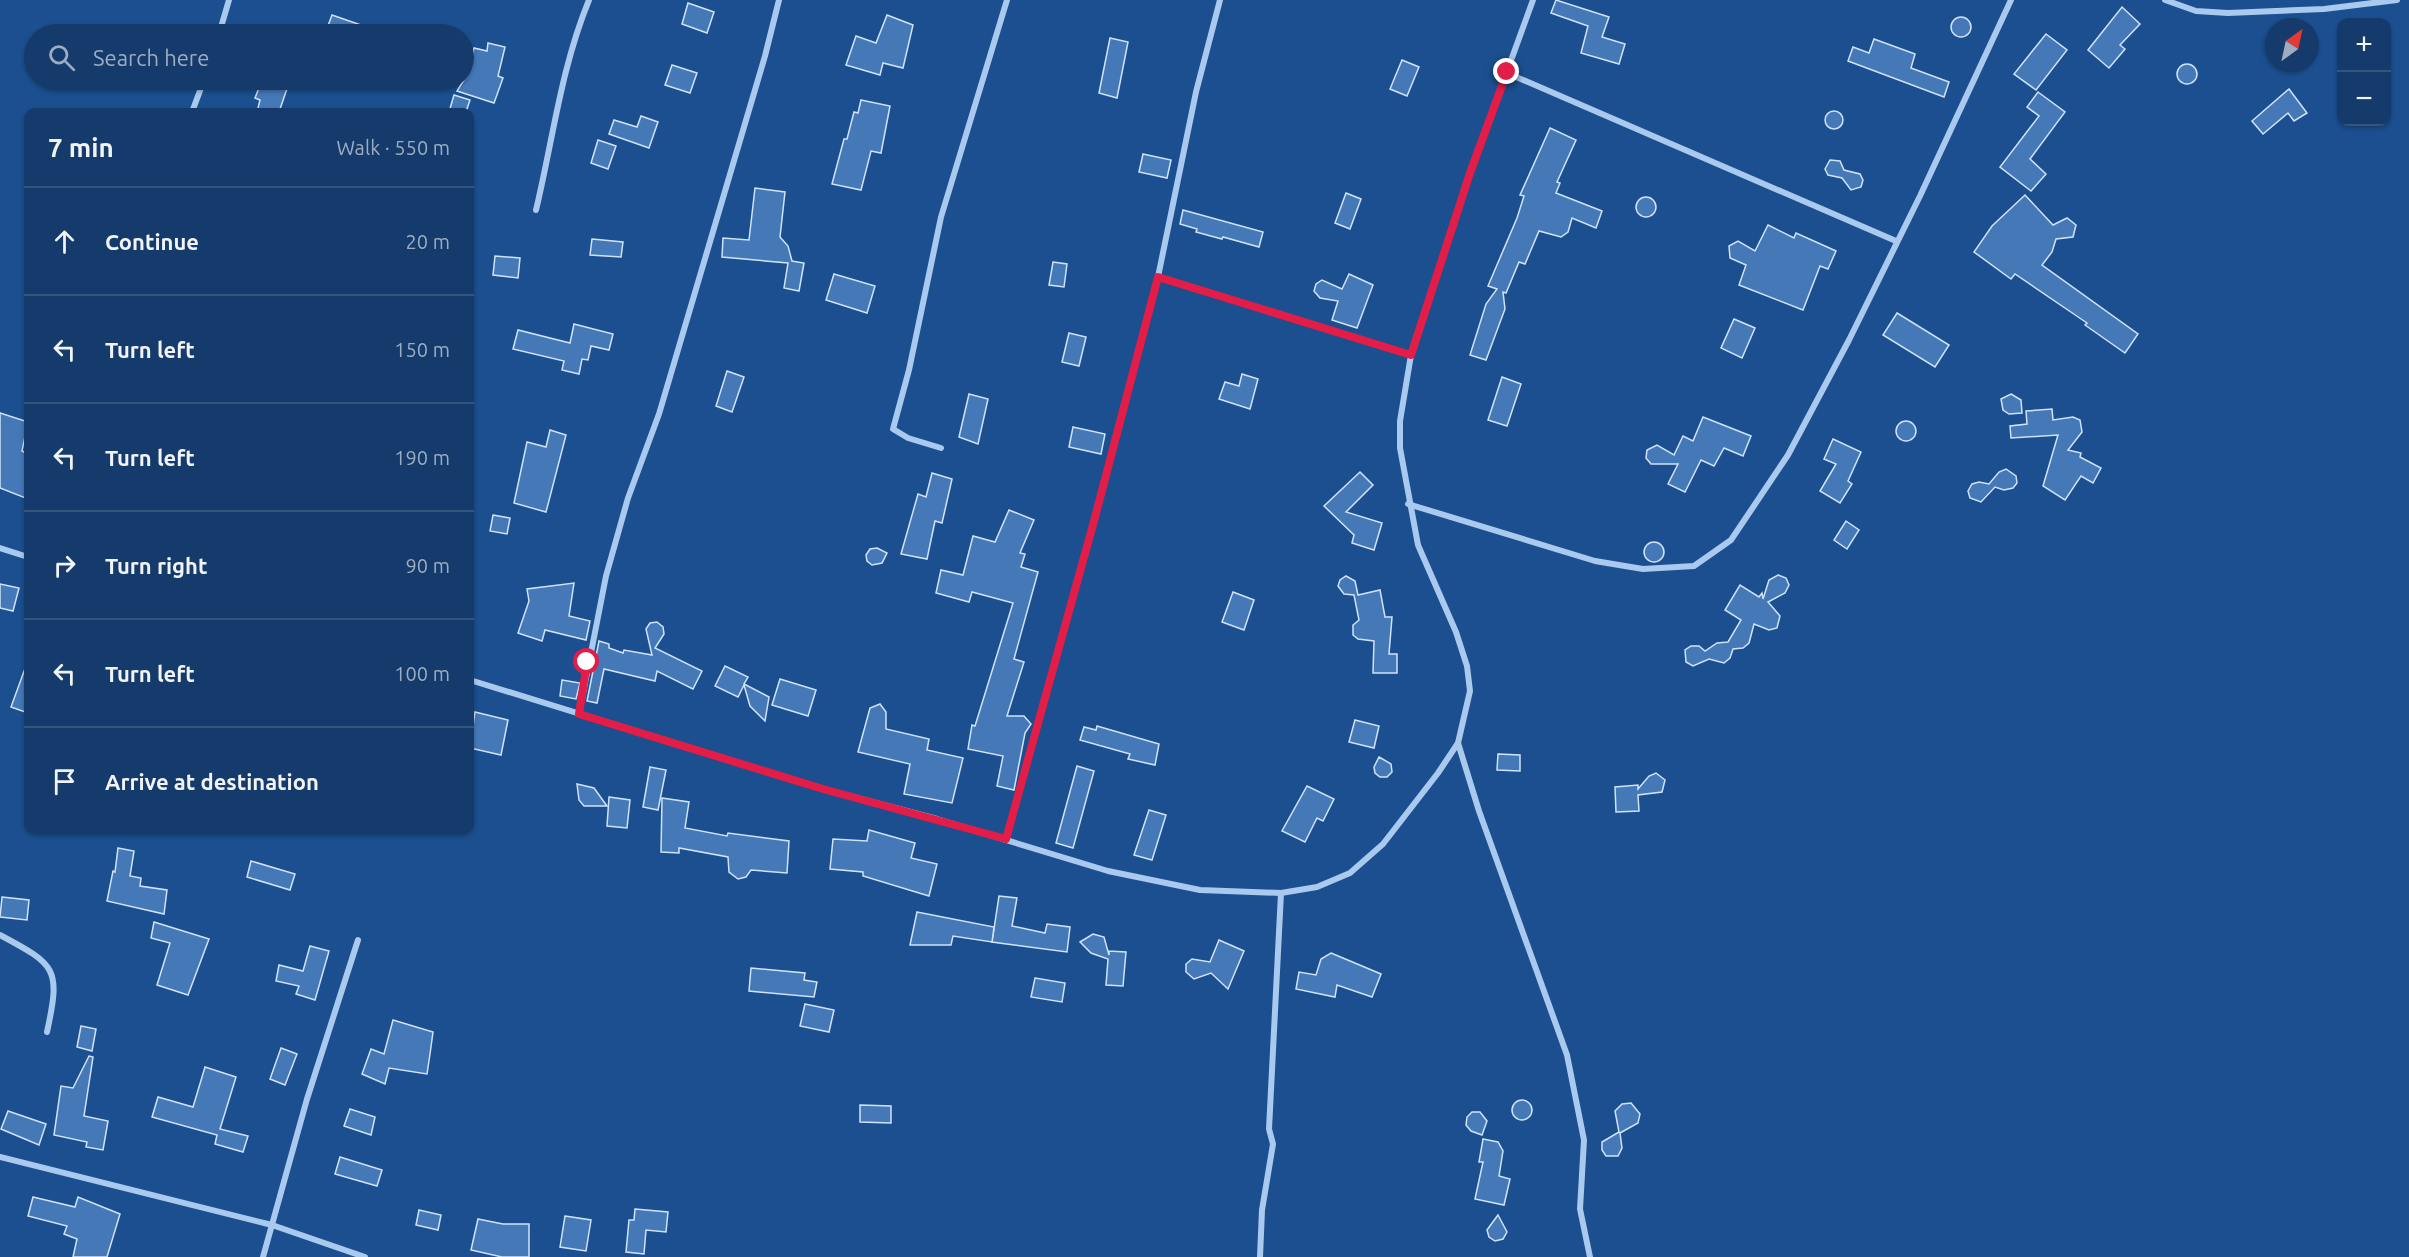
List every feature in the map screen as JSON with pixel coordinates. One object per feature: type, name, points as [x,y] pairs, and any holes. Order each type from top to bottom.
[{"type":"street","points":[[222,24],[229,0]]},
{"type":"street","points":[[536,210],[554,116],[570,51],[589,0]]},
{"type":"street","points":[[579,714],[606,576],[628,498],[659,414],[765,56],[779,0]]},
{"type":"street","points":[[941,448],[908,438],[893,429],[909,370],[941,217],[1007,0]]},
{"type":"street","points":[[1006,839],[1097,510],[1158,277],[1196,92],[1220,0]]},
{"type":"street","points":[[474,681],[823,789],[1006,839],[1108,871],[1200,890],[1281,893],[1317,887],[1350,873],[1383,844],[1438,773],[1458,743],[1470,691],[1467,666],[1418,544],[1408,504],[1400,448],[1400,421],[1411,355],[1470,173],[1533,0]]},
{"type":"street","points":[[1408,504],[1595,561],[1643,569],[1694,566],[1731,540],[1788,455],[1849,340],[2012,0]]},
{"type":"street","points":[[2165,0],[2196,11],[2228,13],[2324,9],[2397,0]]},
{"type":"street","points":[[1507,72],[1896,241]]},
{"type":"street","points":[[194,108],[200,90]]},
{"type":"street","points":[[1158,277],[1411,355]]},
{"type":"street","points":[[0,548],[24,555]]},
{"type":"street","points":[[1458,743],[1479,811],[1567,1055],[1584,1140],[1580,1209],[1590,1257]]},
{"type":"street","points":[[1260,1257],[1262,1210],[1273,1144],[1269,1129],[1281,893]]},
{"type":"street","points":[[0,935],[39,956],[54,977],[54,998],[47,1032]]},
{"type":"street","points":[[263,1257],[307,1099],[358,940]]},
{"type":"street","points":[[0,1157],[272,1225],[364,1257]]},
{"type":"building","points":[[1556,0],[1609,17],[1602,37],[1625,44],[1619,64],[1581,53],[1588,26],[1551,13]]},
{"type":"building","points":[[688,3],[714,12],[707,33],[682,24]]},
{"type":"building","points":[[2122,7],[2140,24],[2120,45],[2125,49],[2109,68],[2088,50]]},
{"type":"building","points":[[332,15],[358,24],[329,24]]},
{"type":"building","points":[[887,15],[913,25],[903,68],[883,63],[880,75],[846,65],[856,36],[876,43]]},
{"type":"building","points":[[1961,17],[1968,20],[1971,27],[1968,34],[1961,37],[1954,34],[1951,27],[1954,20]]},
{"type":"building","points":[[2046,34],[2067,50],[2036,90],[2014,74]]},
{"type":"building","points":[[1110,38],[1128,42],[1117,98],[1099,93]]},
{"type":"building","points":[[1874,39],[1915,54],[1911,68],[1949,82],[1944,97],[1848,61],[1853,47],[1869,53]]},
{"type":"building","points":[[488,43],[505,47],[498,76],[503,78],[494,103],[457,91],[474,90],[474,48],[487,51]]},
{"type":"building","points":[[1402,60],[1419,67],[1407,96],[1390,89]]},
{"type":"building","points":[[2187,64],[2194,67],[2197,74],[2194,81],[2187,84],[2180,81],[2177,74],[2180,67]]},
{"type":"building","points":[[672,65],[697,73],[690,93],[665,85]]},
{"type":"building","points":[[2289,89],[2307,113],[2294,121],[2288,113],[2263,134],[2252,121]]},
{"type":"building","points":[[258,90],[287,90],[280,108],[258,108],[260,100],[255,98]]},
{"type":"building","points":[[2038,92],[2065,112],[2030,159],[2046,174],[2031,191],[2000,167],[2039,116],[2027,107]]},
{"type":"building","points":[[454,95],[470,100],[467,108],[450,108]]},
{"type":"building","points":[[861,100],[890,106],[881,153],[871,151],[861,190],[832,184],[844,139],[847,139],[854,112],[858,113]]},
{"type":"building","points":[[1834,111],[1840,114],[1843,120],[1840,126],[1834,129],[1828,126],[1825,120],[1828,114]]},
{"type":"building","points":[[641,116],[658,122],[649,148],[609,134],[614,120],[637,127]]},
{"type":"building","points":[[1550,128],[1576,140],[1557,182],[1560,183],[1556,193],[1602,211],[1596,228],[1572,218],[1568,232],[1561,237],[1539,231],[1525,264],[1519,262],[1506,293],[1503,292],[1505,309],[1486,360],[1470,355],[1486,304],[1497,289],[1488,286],[1517,218],[1524,196],[1520,195]]},
{"type":"building","points":[[598,140],[616,146],[608,169],[591,163]]},
{"type":"building","points":[[1143,154],[1171,160],[1167,178],[1139,172]]},
{"type":"building","points":[[1830,160],[1840,161],[1844,170],[1860,174],[1863,180],[1861,187],[1851,190],[1842,178],[1828,175],[1825,169]]},
{"type":"building","points":[[755,188],[785,192],[780,237],[788,246],[792,261],[804,263],[799,291],[784,288],[788,263],[722,257],[723,238],[749,240]]},
{"type":"building","points":[[1346,193],[1361,199],[1350,229],[1335,223]]},
{"type":"building","points":[[2025,195],[2053,225],[2067,218],[2076,225],[2073,237],[2056,239],[2052,252],[2042,265],[2138,334],[2125,353],[2085,325],[2087,323],[2015,274],[2011,279],[1974,252],[1992,226]]},
{"type":"building","points":[[1646,197],[1653,200],[1656,207],[1653,214],[1646,217],[1639,214],[1636,207],[1639,200]]},
{"type":"building","points":[[1183,210],[1263,232],[1259,247],[1196,232],[1197,229],[1180,224]]},
{"type":"building","points":[[1768,225],[1794,238],[1796,233],[1836,251],[1828,269],[1820,266],[1803,310],[1739,285],[1746,265],[1730,258],[1729,246],[1738,241],[1755,251]]},
{"type":"building","points":[[592,239],[623,242],[621,257],[590,255]]},
{"type":"building","points":[[495,256],[520,258],[518,278],[493,275]]},
{"type":"building","points":[[1053,262],[1067,264],[1064,287],[1049,285]]},
{"type":"building","points":[[834,274],[875,286],[867,313],[826,300]]},
{"type":"building","points":[[1349,274],[1373,285],[1357,328],[1332,320],[1338,301],[1320,298],[1314,291],[1316,284],[1322,280],[1342,289]]},
{"type":"building","points":[[1897,313],[1949,345],[1935,367],[1883,335]]},
{"type":"building","points":[[1734,319],[1755,328],[1742,358],[1721,348]]},
{"type":"building","points":[[574,324],[613,334],[609,350],[591,346],[588,360],[582,359],[579,374],[562,370],[564,361],[513,349],[518,330],[570,343]]},
{"type":"building","points":[[1069,333],[1086,337],[1079,366],[1062,362]]},
{"type":"building","points":[[727,371],[744,377],[732,412],[716,406]]},
{"type":"building","points":[[1242,374],[1258,379],[1250,409],[1219,399],[1225,382],[1239,386]]},
{"type":"building","points":[[1502,377],[1521,384],[1507,426],[1488,420]]},
{"type":"building","points":[[969,394],[988,399],[978,444],[959,437]]},
{"type":"building","points":[[2011,394],[2021,400],[2022,413],[2009,414],[2003,410],[2001,399]]},
{"type":"building","points":[[2052,409],[2053,420],[2073,417],[2080,420],[2082,432],[2068,450],[2081,453],[2080,457],[2101,468],[2093,483],[2081,476],[2065,500],[2043,486],[2058,435],[2011,438],[2010,426],[2027,424],[2026,411]]},
{"type":"building","points":[[0,413],[24,421],[22,451],[24,452],[24,497],[0,488]]},
{"type":"building","points":[[1703,417],[1751,436],[1743,456],[1724,448],[1714,466],[1701,460],[1685,492],[1668,484],[1678,464],[1651,464],[1646,458],[1647,450],[1657,445],[1674,455],[1683,436],[1693,441]]},
{"type":"building","points":[[1906,421],[1913,424],[1916,431],[1913,438],[1906,441],[1899,438],[1896,431],[1899,424]]},
{"type":"building","points":[[1073,427],[1105,434],[1101,454],[1069,447]]},
{"type":"building","points":[[550,430],[566,435],[546,512],[514,503],[527,442],[546,447]]},
{"type":"building","points":[[1833,439],[1861,452],[1848,481],[1852,484],[1840,503],[1820,491],[1836,464],[1824,459]]},
{"type":"building","points":[[2006,469],[2016,476],[2017,483],[2013,488],[2004,490],[1995,487],[1981,502],[1970,498],[1968,491],[1972,484],[1979,482],[1989,484],[1999,472]]},
{"type":"building","points":[[1360,472],[1373,485],[1346,512],[1382,523],[1374,550],[1352,543],[1354,535],[1324,506]]},
{"type":"building","points":[[932,473],[952,479],[942,523],[935,521],[927,559],[901,554],[918,494],[926,497]]},
{"type":"building","points":[[1009,510],[1034,520],[1020,553],[1025,554],[1021,567],[1038,572],[1014,659],[1024,662],[1007,716],[1024,716],[1031,724],[1025,733],[1014,790],[997,786],[1003,756],[968,749],[972,725],[975,726],[1013,603],[972,592],[969,602],[936,593],[941,570],[963,575],[973,536],[995,542]]},
{"type":"building","points":[[493,515],[510,518],[507,534],[490,531]]},
{"type":"building","points":[[1846,521],[1859,530],[1847,549],[1834,540]]},
{"type":"building","points":[[1654,542],[1661,545],[1664,552],[1661,559],[1654,562],[1647,559],[1644,552],[1647,545]]},
{"type":"building","points":[[877,548],[887,553],[882,563],[872,565],[867,561],[866,555],[870,549]]},
{"type":"building","points":[[1778,575],[1786,578],[1789,585],[1785,593],[1768,602],[1780,616],[1777,628],[1769,630],[1754,624],[1749,643],[1743,648],[1733,649],[1730,658],[1724,663],[1709,659],[1693,666],[1686,662],[1685,650],[1691,646],[1699,646],[1705,651],[1717,643],[1728,642],[1741,620],[1725,610],[1740,585],[1759,597],[1762,593],[1763,599],[1769,580]]},
{"type":"building","points":[[1346,576],[1355,581],[1358,595],[1380,590],[1385,617],[1392,617],[1389,654],[1397,654],[1397,673],[1373,673],[1374,641],[1358,639],[1353,635],[1353,625],[1359,620],[1354,595],[1344,594],[1338,586],[1340,580]]},
{"type":"building","points":[[574,583],[569,616],[590,621],[586,640],[545,630],[542,641],[518,633],[529,601],[527,589]]},
{"type":"building","points":[[0,584],[19,588],[13,611],[0,608]]},
{"type":"building","points":[[1233,592],[1254,600],[1244,630],[1222,622]]},
{"type":"building","points":[[657,622],[663,627],[664,634],[655,648],[702,671],[693,689],[657,671],[655,681],[604,669],[597,703],[587,701],[599,641],[623,653],[624,650],[652,655],[646,629],[650,623]]},
{"type":"building","points":[[725,666],[748,677],[744,684],[769,697],[765,721],[750,706],[744,685],[738,697],[715,686]]},
{"type":"building","points":[[24,671],[24,712],[11,707]]},
{"type":"building","points":[[780,679],[816,690],[808,716],[772,705]]},
{"type":"building","points":[[562,680],[580,683],[576,699],[560,696]]},
{"type":"building","points":[[880,704],[886,712],[886,729],[929,739],[927,750],[963,758],[952,803],[904,794],[910,764],[858,752],[870,708]]},
{"type":"building","points":[[475,712],[508,720],[501,755],[474,749]]},
{"type":"building","points":[[1355,720],[1379,726],[1374,748],[1349,742]]},
{"type":"building","points":[[1097,726],[1159,744],[1155,765],[1128,759],[1130,754],[1080,740],[1084,727],[1096,730]]},
{"type":"building","points":[[1498,754],[1520,755],[1520,771],[1497,770]]},
{"type":"building","points":[[1379,757],[1391,764],[1392,772],[1387,777],[1380,777],[1375,773],[1374,767]]},
{"type":"building","points":[[1077,766],[1094,771],[1073,848],[1056,843]]},
{"type":"building","points":[[650,767],[666,770],[658,810],[643,807]]},
{"type":"building","points":[[1656,773],[1665,780],[1662,792],[1638,795],[1639,811],[1616,812],[1615,787],[1638,785],[1638,789],[1649,776]]},
{"type":"building","points":[[577,784],[594,788],[607,806],[584,806],[579,800]]},
{"type":"building","points":[[1307,786],[1334,799],[1323,821],[1317,818],[1305,842],[1282,831]]},
{"type":"building","points":[[609,797],[630,800],[627,828],[607,826]]},
{"type":"building","points":[[662,798],[689,802],[685,828],[727,836],[728,833],[789,841],[787,873],[751,870],[746,877],[738,879],[729,872],[728,857],[679,848],[679,853],[661,852]]},
{"type":"building","points":[[1149,810],[1166,815],[1152,860],[1134,855]]},
{"type":"building","points":[[869,830],[915,843],[911,858],[937,864],[929,896],[863,876],[863,872],[830,869],[833,839],[867,841]]},
{"type":"building","points":[[118,848],[134,851],[130,876],[141,878],[140,886],[167,890],[164,914],[107,901],[113,871],[115,872]]},
{"type":"building","points":[[251,861],[295,874],[290,890],[247,877]]},
{"type":"building","points":[[999,896],[1017,898],[1012,926],[1045,933],[1047,924],[1070,927],[1067,952],[992,942]]},
{"type":"building","points":[[2,897],[29,900],[27,920],[0,917]]},
{"type":"building","points":[[917,912],[994,927],[992,942],[953,936],[951,945],[910,945]]},
{"type":"building","points":[[154,922],[209,939],[188,995],[157,985],[170,943],[151,938]]},
{"type":"building","points":[[1093,934],[1104,937],[1109,955],[1109,951],[1126,952],[1123,986],[1106,985],[1108,959],[1091,953],[1080,942]]},
{"type":"building","points":[[1219,940],[1244,951],[1228,989],[1211,973],[1194,979],[1186,972],[1186,964],[1192,959],[1210,962]]},
{"type":"building","points":[[310,946],[329,951],[315,1000],[296,994],[299,986],[276,981],[279,965],[303,971]]},
{"type":"building","points":[[1331,953],[1381,974],[1372,997],[1337,985],[1335,997],[1296,989],[1299,972],[1316,975],[1321,959]]},
{"type":"building","points":[[751,968],[805,973],[804,980],[817,982],[814,997],[749,991]]},
{"type":"building","points":[[1035,978],[1065,983],[1062,1002],[1031,997]]},
{"type":"building","points":[[805,1004],[834,1010],[829,1032],[800,1026]]},
{"type":"building","points":[[393,1020],[433,1032],[427,1074],[389,1068],[385,1084],[362,1074],[371,1049],[384,1054]]},
{"type":"building","points":[[81,1026],[96,1029],[92,1051],[77,1047]]},
{"type":"building","points":[[281,1048],[297,1054],[285,1085],[270,1079]]},
{"type":"building","points":[[89,1056],[93,1057],[84,1116],[108,1121],[103,1150],[86,1147],[87,1142],[54,1135],[61,1086],[73,1088]]},
{"type":"building","points":[[205,1067],[236,1077],[220,1129],[248,1136],[243,1152],[215,1144],[217,1135],[152,1117],[158,1097],[193,1107]]},
{"type":"building","points":[[1522,1100],[1529,1103],[1532,1110],[1529,1117],[1522,1120],[1515,1117],[1512,1110],[1515,1103]]},
{"type":"building","points":[[1631,1103],[1640,1114],[1638,1123],[1620,1133],[1622,1148],[1618,1156],[1606,1156],[1602,1150],[1602,1142],[1619,1132],[1615,1111],[1622,1104]]},
{"type":"building","points":[[860,1105],[891,1106],[891,1123],[860,1122]]},
{"type":"building","points":[[350,1109],[375,1117],[371,1135],[344,1126]]},
{"type":"building","points":[[8,1111],[46,1124],[39,1145],[1,1129]]},
{"type":"building","points":[[1472,1112],[1480,1112],[1487,1121],[1482,1135],[1471,1131],[1466,1125],[1467,1117]]},
{"type":"building","points":[[1483,1139],[1498,1142],[1503,1151],[1499,1176],[1510,1179],[1504,1205],[1475,1199],[1483,1162],[1479,1162]]},
{"type":"building","points":[[340,1157],[382,1170],[377,1186],[335,1174]]},
{"type":"building","points":[[33,1197],[75,1207],[78,1197],[120,1214],[107,1257],[73,1257],[77,1239],[64,1234],[67,1226],[28,1216]]},
{"type":"building","points":[[635,1209],[668,1212],[666,1232],[646,1230],[644,1254],[626,1252],[629,1220],[634,1220]]},
{"type":"building","points":[[419,1210],[441,1215],[438,1230],[416,1225]]},
{"type":"building","points":[[1498,1215],[1507,1232],[1503,1239],[1495,1241],[1489,1237],[1487,1230]]},
{"type":"building","points":[[565,1216],[591,1220],[586,1251],[560,1247]]},
{"type":"building","points":[[478,1219],[503,1224],[529,1224],[529,1257],[502,1257],[471,1250]]},
{"type":"route","points":[[587,662],[579,714],[823,789],[1006,839],[1094,521],[1158,277],[1411,355],[1470,173],[1507,72]]}]
